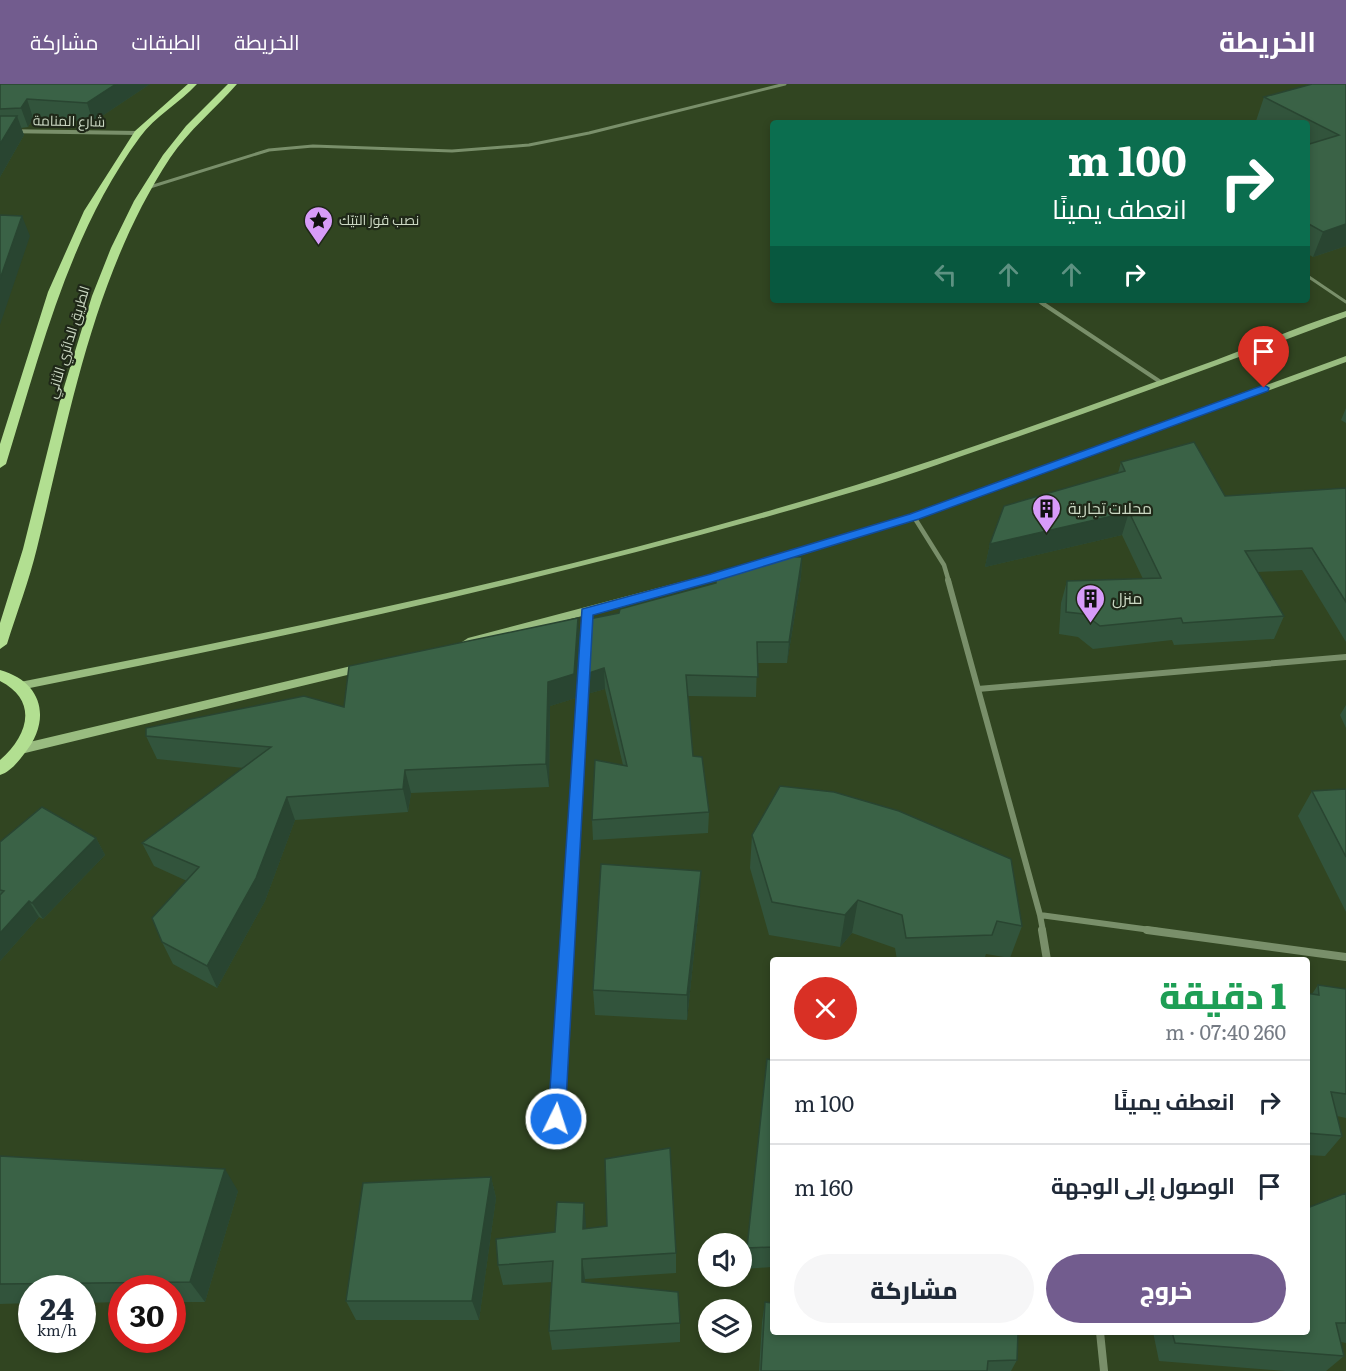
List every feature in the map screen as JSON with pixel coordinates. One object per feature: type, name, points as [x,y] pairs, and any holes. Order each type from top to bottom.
[{"type":"main road","name":"الطريق الدائري الثاني","points":[[0,465],[5,433],[53,292],[89,211],[138,133],[193,84]]},
{"type":"main road","name":"الطريق الدائري الثاني","points":[[0,644],[29,551],[61,415],[103,278],[145,189],[166,156],[193,122],[233,84]]},
{"type":"main road","points":[[20,686],[375,614],[635,550],[858,487],[1162,383],[1346,314]]},
{"type":"main road","points":[[759,564],[914,517],[1346,359]]},
{"type":"main road","points":[[459,644],[737,571]]},
{"type":"main road","points":[[21,749],[377,664]]},
{"type":"main road","points":[[0,675],[20,686],[31,698],[34,714],[31,731],[21,749],[0,769]]},
{"type":"street","name":"شارع المنامة","points":[[0,130],[138,133]]},
{"type":"street","points":[[914,517],[944,565],[1040,915],[1047,957]]},
{"type":"street","points":[[556,1119],[587,612]]},
{"type":"street","points":[[978,689],[1346,657]]},
{"type":"street","points":[[1040,915],[1346,957]]},
{"type":"street","points":[[1100,1335],[1104,1371]]},
{"type":"lane","points":[[145,189],[269,150],[313,146],[452,151],[529,145],[589,133],[785,84]]},
{"type":"lane","points":[[1310,279],[1346,302]]},
{"type":"lane","points":[[1042,303],[1162,383]]},
{"type":"building","points":[[0,84],[116,84],[87,103],[27,99],[21,108],[0,109]]},
{"type":"building","points":[[1312,84],[1346,84],[1346,224],[1323,232],[1310,225],[1310,144],[1339,135],[1264,97]]},
{"type":"building","points":[[0,116],[17,116],[0,144]]},
{"type":"building","points":[[0,215],[22,216],[0,279]]},
{"type":"building","points":[[1194,442],[1225,496],[1346,488],[1346,602],[1312,548],[1245,551],[1284,616],[1183,623],[1181,618],[1100,626],[1084,614],[1066,612],[1067,581],[1161,578],[1129,512],[990,544],[1004,506],[1125,471],[1121,462]]},
{"type":"building","points":[[774,556],[802,557],[789,642],[757,642],[758,677],[686,675],[693,756],[702,757],[709,812],[592,820],[595,760],[627,766],[604,668],[586,674],[589,619],[619,613],[620,609],[716,583],[716,571]]},
{"type":"building","points":[[578,618],[574,674],[548,682],[546,764],[405,770],[403,789],[287,797],[256,878],[207,966],[162,942],[152,918],[199,867],[142,843],[271,747],[146,736],[146,728],[304,696],[344,707],[349,666]]},
{"type":"building","points":[[780,786],[834,792],[899,811],[1011,859],[1022,926],[997,921],[992,935],[906,938],[902,915],[858,900],[845,915],[772,902],[752,835]]},
{"type":"building","points":[[1346,789],[1346,857],[1312,791]]},
{"type":"building","points":[[42,807],[96,838],[32,903],[29,901],[0,933],[0,895],[4,891],[0,890],[0,842]]},
{"type":"building","points":[[601,864],[701,871],[687,995],[593,990]]},
{"type":"building","points":[[1318,985],[1346,989],[1346,1094],[1331,1092],[1342,1136],[1310,1133],[1310,994],[1319,995]]},
{"type":"building","points":[[767,1059],[770,1060],[770,1247],[752,1248],[752,1233],[749,1233]]},
{"type":"building","points":[[670,1148],[676,1253],[582,1259],[582,1282],[678,1292],[680,1323],[549,1331],[553,1261],[498,1265],[496,1239],[555,1232],[557,1202],[584,1203],[583,1229],[607,1226],[605,1159]]},
{"type":"building","points":[[0,1156],[225,1169],[190,1282],[186,1282],[186,1275],[108,1275],[108,1283],[96,1283],[96,1275],[18,1275],[18,1284],[0,1284]]},
{"type":"building","points":[[491,1177],[472,1301],[346,1301],[363,1183]]},
{"type":"building","points":[[1346,1193],[1346,1323],[1336,1323],[1344,1356],[1175,1343],[1173,1335],[1310,1335],[1310,1207]]},
{"type":"building","points":[[765,1302],[770,1303],[770,1335],[1018,1335],[1017,1360],[988,1361],[987,1371],[761,1371]]},
{"type":"place","name":"نصب قوز التيّك","points":[[318,246]]},
{"type":"place","name":"محلات تجارية","points":[[1047,534]]},
{"type":"place","name":"منزل","points":[[1091,624]]},
{"type":"route","points":[[556,1119],[587,612],[714,578],[914,517],[1264,388]]}]
